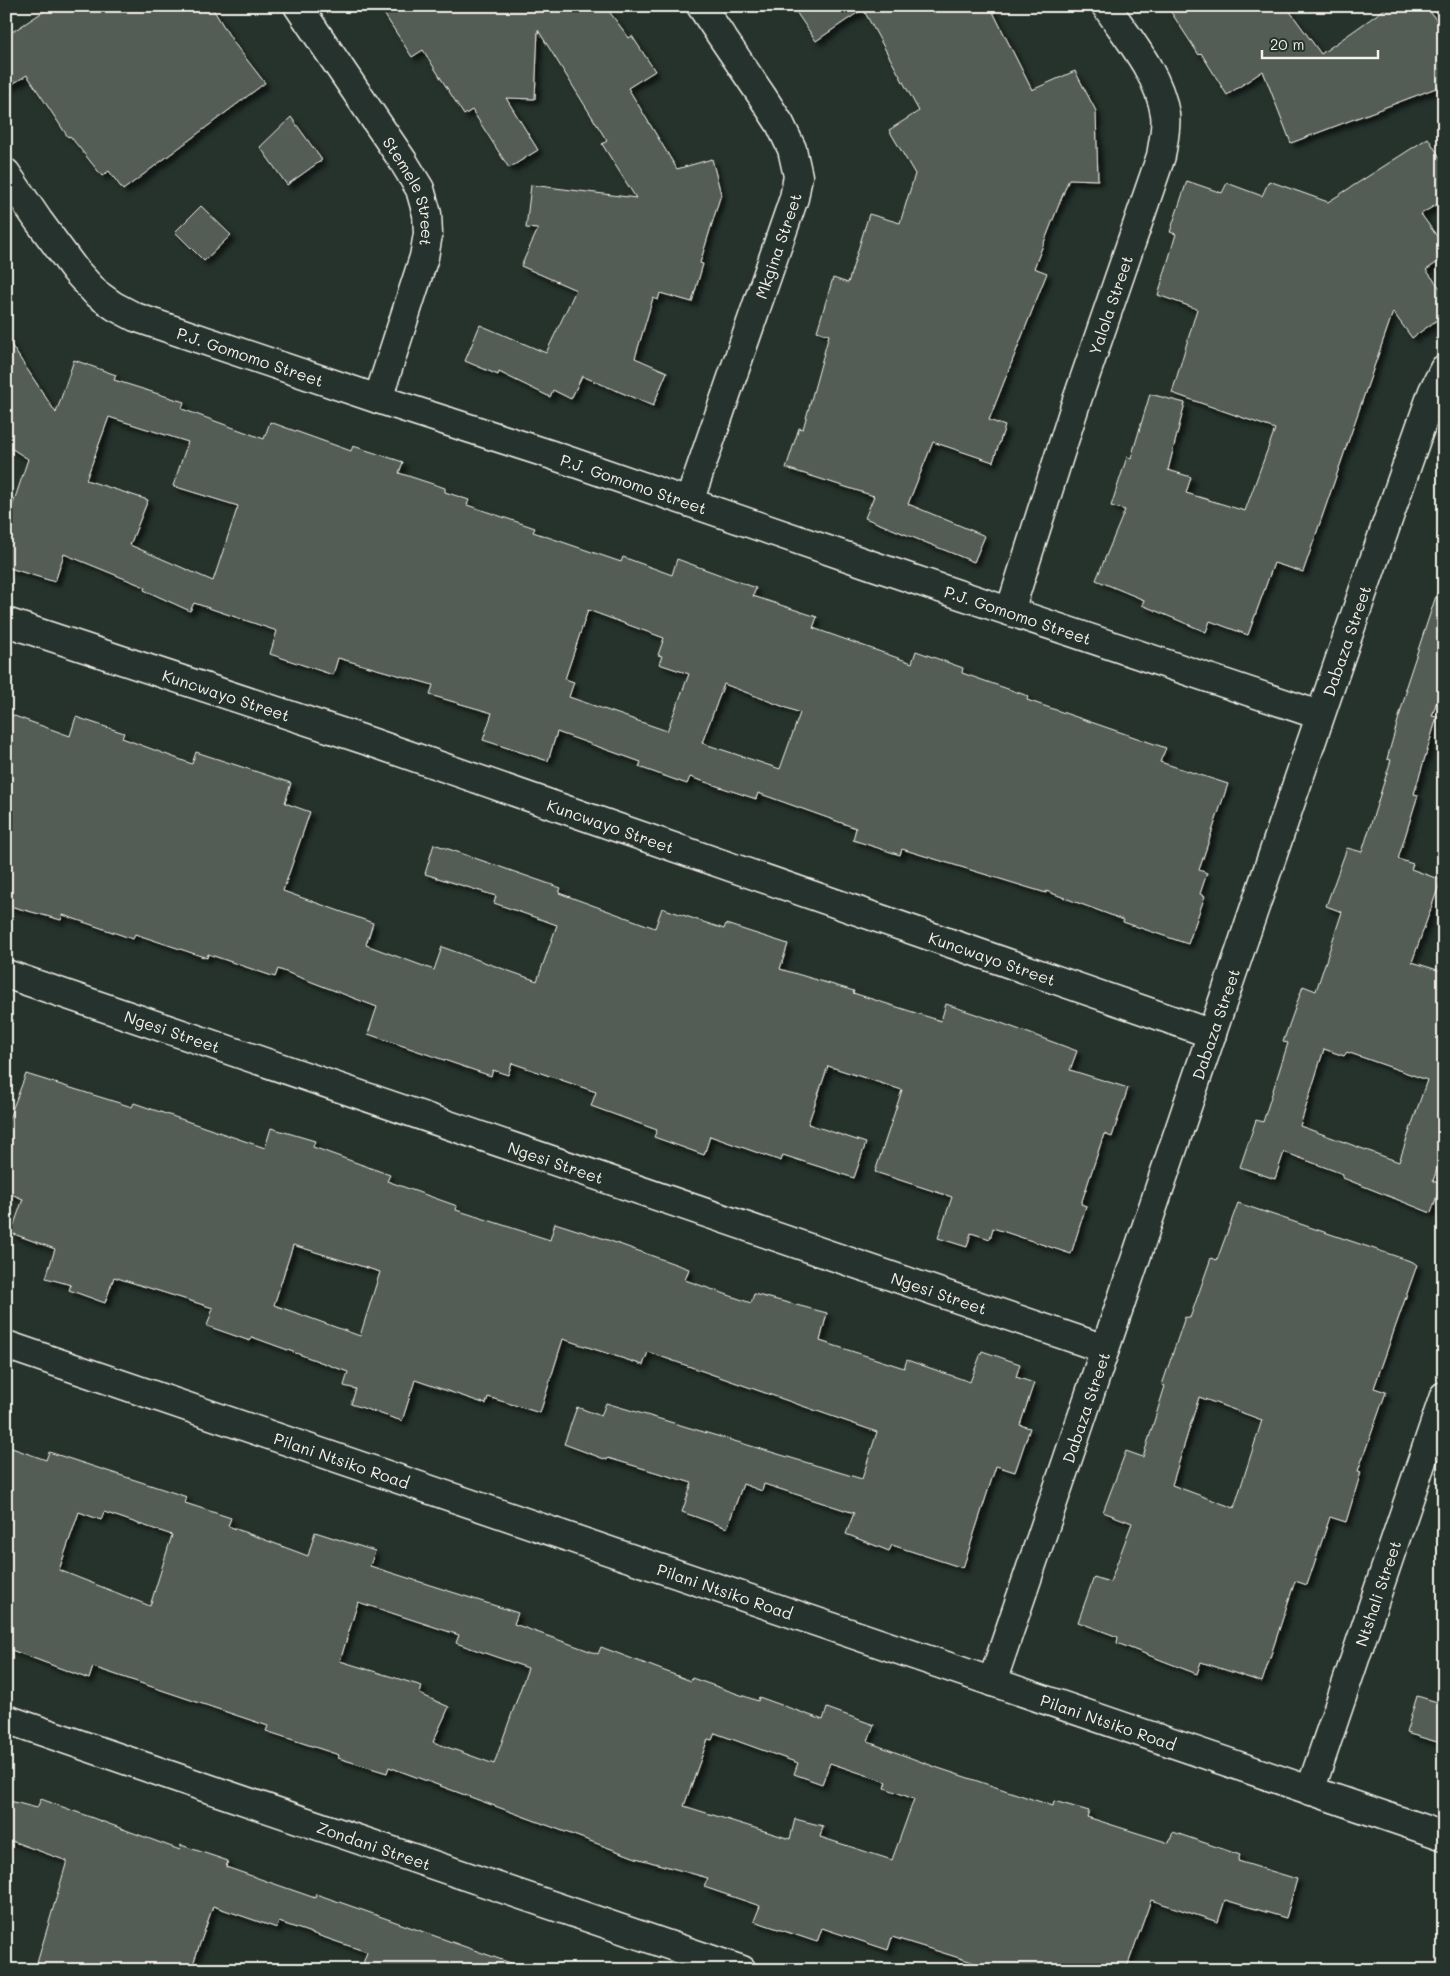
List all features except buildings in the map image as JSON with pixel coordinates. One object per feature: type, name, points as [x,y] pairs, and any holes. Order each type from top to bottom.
[{"type":"street","name":"Stemele Street","points":[[298,6],[403,160],[420,190],[427,214],[428,234],[424,257],[378,399]]},
{"type":"street","name":"Mkgina Street","points":[[689,502],[794,198],[798,176],[792,149],[780,124],[701,6]]},
{"type":"street","name":"Yalola Street","points":[[1010,612],[1075,406],[1161,156],[1165,132],[1165,114],[1153,78],[1106,6]]},
{"type":"street","name":"P.J. Gomomo Street","points":[[6,173],[75,270],[96,294],[135,317],[1319,715]]},
{"type":"street","name":"Dabaza Street","points":[[992,1682],[1265,881],[1319,715],[1433,390],[1444,369]]},
{"type":"street","name":"Kuncwayo Street","points":[[6,622],[368,741],[1212,1034]]},
{"type":"street","name":"Ngesi Street","points":[[6,974],[1105,1349]]},
{"type":"street","name":"Pilani Ntsiko Road","points":[[6,1345],[1444,1836]]},
{"type":"street","name":"Ntshali Street","points":[[1310,1791],[1434,1461],[1444,1396]]},
{"type":"street","name":"Zondani Street","points":[[6,1718],[742,1970]]}]
